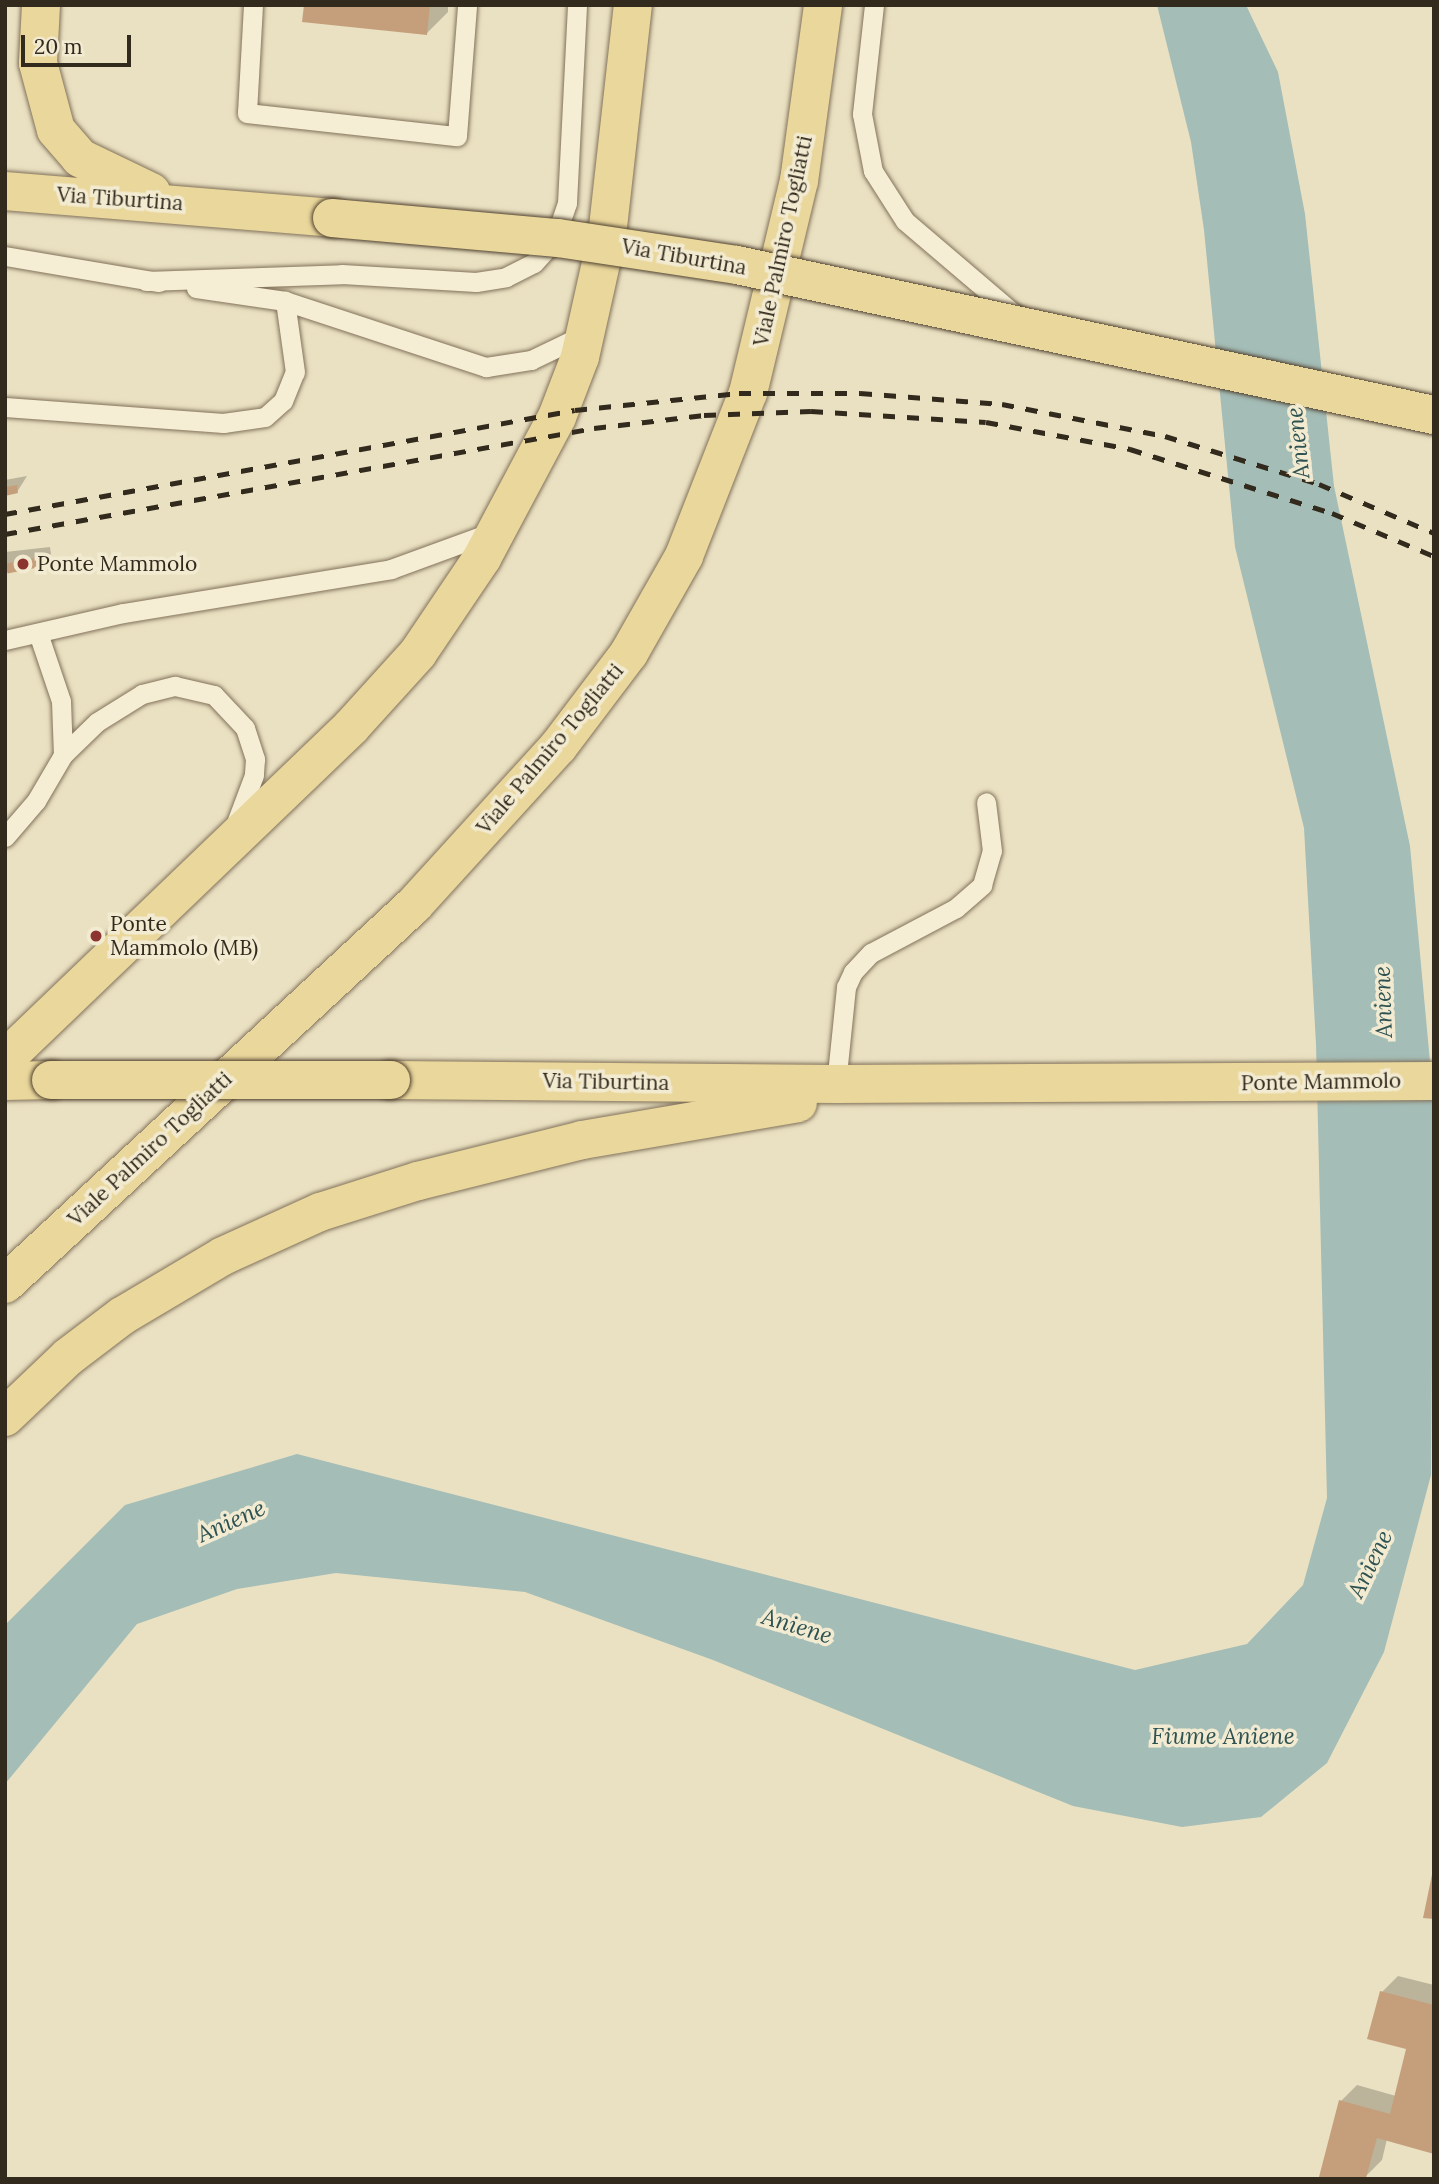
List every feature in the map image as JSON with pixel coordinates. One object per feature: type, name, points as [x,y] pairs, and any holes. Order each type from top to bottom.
[{"type":"main road","points":[[41,5],[40,80],[62,138],[91,164],[175,203]]},
{"type":"main road","name":"Viale Palmiro Togliatti","points":[[5,1284],[414,905],[550,756],[629,653],[684,556],[748,393],[800,181],[823,5]]},
{"type":"main road","points":[[5,1059],[386,689],[451,608],[500,529],[565,398],[586,334],[607,236],[632,11]]},
{"type":"main road","name":"Via Tiburtina","points":[[5,191],[175,203],[621,245],[1030,327],[1434,415]]},
{"type":"main road","name":"Via Tiburtina","points":[[5,1081],[1207,1083]]},
{"type":"main road","points":[[5,1417],[68,1357],[156,1294],[264,1236],[352,1200],[630,1130],[959,1081]]},
{"type":"main road","name":"Ponte Mammolo","points":[[1207,1083],[1434,1081]]},
{"type":"lane","points":[[253,5],[247,113],[457,136],[467,5]]},
{"type":"lane","points":[[146,281],[342,274],[476,282],[506,277],[534,263],[554,241],[567,202],[577,5]]},
{"type":"lane","points":[[874,5],[863,136],[882,190],[905,221],[1030,327]]},
{"type":"lane","points":[[11,258],[285,301],[486,367],[531,360],[586,334]]},
{"type":"lane","points":[[5,407],[223,423],[265,417],[282,401],[295,372],[285,301]]},
{"type":"lane","points":[[5,640],[174,604],[391,569],[452,550],[500,529]]},
{"type":"lane","points":[[38,633],[61,701],[63,755]]},
{"type":"lane","points":[[5,837],[36,801],[63,755],[97,722],[142,694],[175,686],[214,695],[245,728],[255,759],[251,790],[215,855]]},
{"type":"lane","points":[[836,1084],[846,987],[853,972],[872,953],[957,908],[982,885],[992,851],[986,802]]},
{"type":"water","name":"Fiume Aniene","points":[[1157,5],[1246,5],[1278,72],[1305,214],[1334,486],[1410,846],[1434,1105],[1431,1475],[1384,1652],[1327,1763],[1261,1817],[1182,1827],[1073,1806],[713,1660],[525,1592],[336,1573],[237,1589],[137,1624],[5,1784],[5,1625],[125,1505],[297,1454],[1135,1670],[1247,1644],[1303,1585],[1327,1498],[1316,1044],[1304,828],[1235,547],[1204,230],[1191,142]]},
{"type":"building","points":[[304,5],[430,5],[427,35],[302,22]]},
{"type":"building","name":"Ponte Mammolo","points":[[17,485],[18,493],[5,496],[5,487]]},
{"type":"building","name":"Ponte Mammolo","points":[[40,557],[42,567],[8,573],[6,564]]},
{"type":"building","points":[[1434,1865],[1434,1919],[1423,1918]]},
{"type":"building","points":[[1380,1991],[1434,2005],[1434,2154],[1377,2138],[1366,2178],[1319,2177],[1339,2100],[1390,2114],[1406,2049],[1367,2039]]},
{"type":"railway","points":[[5,514],[575,410],[739,393],[860,393],[1002,404],[1165,436],[1319,484],[1434,533]]},
{"type":"railway","points":[[5,534],[594,428],[704,415],[811,411],[986,422],[1130,449],[1332,513],[1434,556]]},
{"type":"place","name":"Ponte Mammolo","points":[[23,564]]},
{"type":"place","name":"Ponte Mammolo (MB)","points":[[96,936]]},
{"type":"water label","name":"Aniene","points":[[1298,443]]},
{"type":"water label","name":"Aniene","points":[[1383,1002]]},
{"type":"water label","name":"Aniene","points":[[231,1521]]},
{"type":"water label","name":"Aniene","points":[[1370,1564]]},
{"type":"water label","name":"Aniene","points":[[797,1626]]}]
